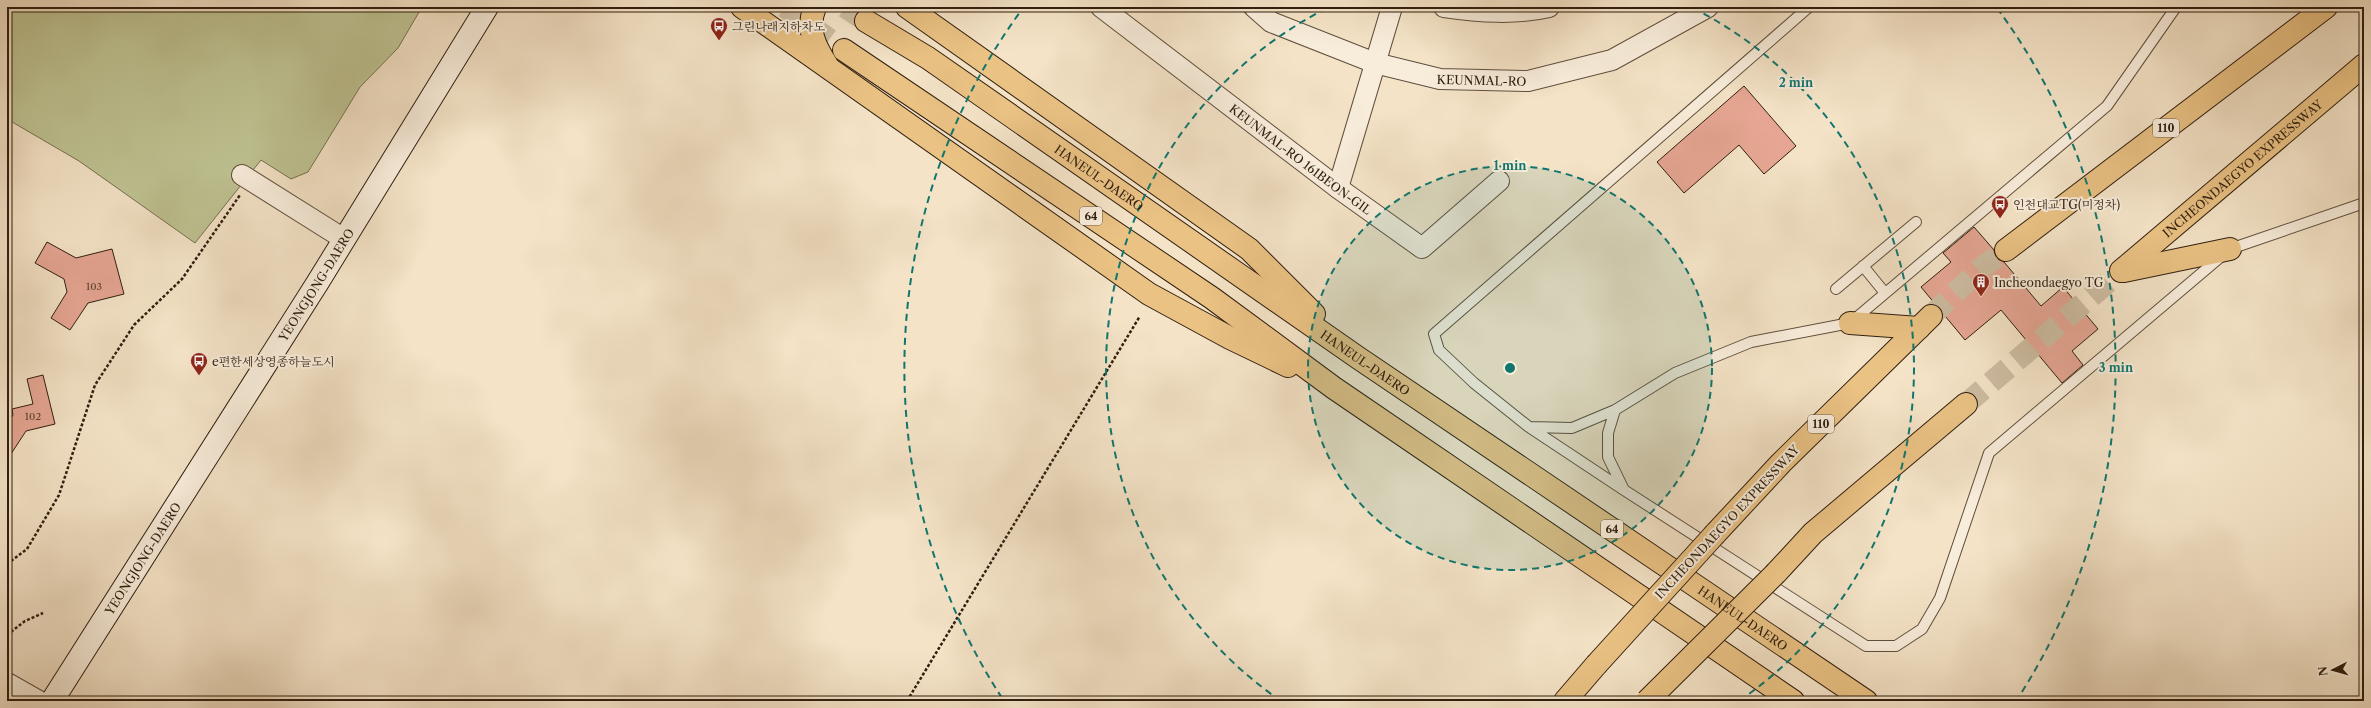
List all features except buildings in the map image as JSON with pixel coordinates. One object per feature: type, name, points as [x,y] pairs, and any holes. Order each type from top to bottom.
[{"type":"highway","points":[[742,7],[833,73],[1149,294],[1230,338],[1334,388]]},
{"type":"highway","points":[[815,7],[812,16],[812,34],[816,48],[833,73]]},
{"type":"highway","points":[[907,7],[1248,249],[1357,357]]},
{"type":"highway","name":"110","points":[[2006,250],[2326,7]]},
{"type":"highway","name":"HANEUL-DAERO","points":[[866,21],[928,58],[1011,114],[1357,357],[1866,701]]},
{"type":"highway","name":"64","points":[[844,50],[1212,298],[1334,388],[1793,701]]},
{"type":"highway","name":"INCHEONDAEGYO EXPRESSWAY","points":[[2230,249],[2121,271],[2364,65]]},
{"type":"highway","name":"INCHEONDAEGYO EXPRESSWAY","points":[[1565,701],[1596,665],[1781,463],[1925,322],[1850,323]]},
{"type":"highway","points":[[1647,701],[1776,573],[1813,533],[1966,404]]},
{"type":"main road","name":"YEONGJONG-DAERO","points":[[52,701],[344,239],[486,7]]},
{"type":"main road","points":[[7,684],[37,701]]},
{"type":"street","name":"KEUNMAL-RO 161BEON-GIL","points":[[1101,7],[1338,188],[1422,248],[1499,182]]},
{"type":"street","name":"KEUNMAL-RO","points":[[1254,7],[1271,22],[1375,63],[1440,79],[1528,81],[1612,60],[1708,7]]},
{"type":"street","points":[[1338,188],[1392,7]]},
{"type":"street","points":[[1444,7],[1491,13],[1536,10],[1549,7]]},
{"type":"street","points":[[246,178],[344,239]]},
{"type":"lane","points":[[1809,7],[1434,334],[1440,350],[1474,383],[1529,427],[1866,646],[1896,646],[1922,629],[1940,598],[1989,453],[2230,249],[2364,203]]},
{"type":"lane","points":[[1529,427],[1572,428],[1615,410],[1675,372],[1751,342],[1850,323],[2107,106],[2176,7]]},
{"type":"lane","points":[[1836,289],[1916,222]]},
{"type":"lane","points":[[1863,266],[1885,293]]},
{"type":"lane","points":[[1615,410],[1608,433],[1608,457],[1624,490]]},
{"type":"path","points":[[7,564],[27,549],[59,495],[95,385],[134,325],[182,279],[246,178]]},
{"type":"path","points":[[907,701],[1140,316]]},
{"type":"path","points":[[7,635],[25,621],[43,613]]},
{"type":"green space","points":[[7,7],[422,7],[398,48],[360,87],[308,172],[291,179],[261,160],[195,243],[79,161],[7,119]]},
{"type":"tunnel","points":[[785,7],[844,50]]},
{"type":"tunnel","points":[[845,7],[866,21]]},
{"type":"tunnel","points":[[1931,316],[1980,269],[2006,250]]},
{"type":"tunnel","points":[[1966,404],[2121,271]]},
{"type":"place","name":"그린나래지하차도","points":[[719,41]]},
{"type":"place","name":"인천대교TG(미정차)","points":[[2000,219]]},
{"type":"place","name":"Incheondaegyo TG","points":[[1981,297]]},
{"type":"place","name":"e편한세상영종하늘도시","points":[[199,376]]}]
